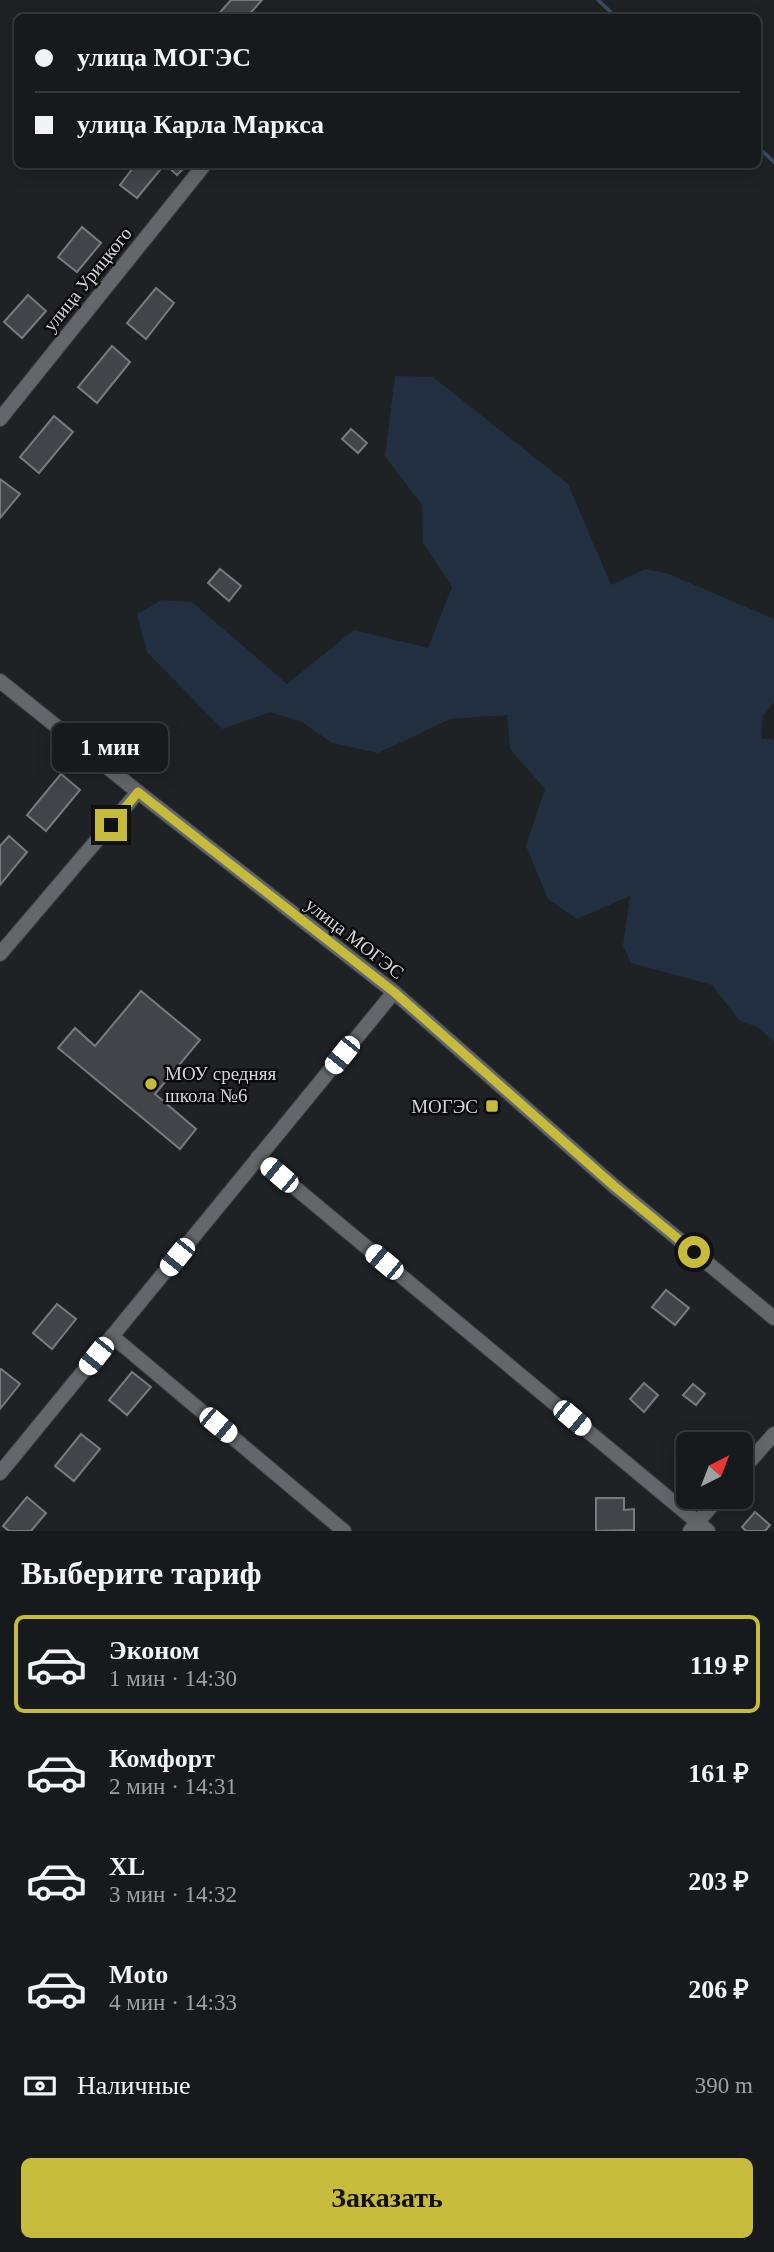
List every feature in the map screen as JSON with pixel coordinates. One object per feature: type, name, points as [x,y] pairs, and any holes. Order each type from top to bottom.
[{"type":"street","name":"улица Урицкого","points":[[0,419],[202,168]]},
{"type":"street","name":"улица МОГЭС","points":[[0,681],[394,992],[614,1186],[774,1318]]},
{"type":"street","points":[[0,954],[138,792]]},
{"type":"street","points":[[0,1473],[394,992]]},
{"type":"street","points":[[258,1157],[698,1528],[711,1509]]},
{"type":"street","points":[[112,1336],[344,1531]]},
{"type":"street","points":[[753,1457],[774,1434]]},
{"type":"shaded area","points":[[395,376],[433,377],[568,484],[611,585],[645,569],[669,574],[774,619],[774,702],[763,716],[761,738],[774,740],[774,1042],[759,1028],[739,1020],[712,985],[631,963],[623,946],[630,896],[577,919],[548,899],[526,846],[545,789],[510,749],[507,715],[450,719],[378,753],[332,743],[302,722],[270,712],[222,729],[147,652],[137,614],[162,600],[192,602],[287,684],[354,630],[428,648],[452,587],[423,543],[422,505],[385,456]]},
{"type":"building","points":[[231,0],[262,0],[250,14],[219,14]]},
{"type":"building","points":[[133,168],[160,170],[137,198],[120,185]]},
{"type":"building","points":[[169,168],[180,168],[182,170],[177,175]]},
{"type":"building","points":[[82,227],[101,243],[77,272],[58,257]]},
{"type":"building","points":[[156,288],[174,303],[146,339],[127,323]]},
{"type":"building","points":[[28,295],[46,311],[22,338],[4,322]]},
{"type":"building","points":[[112,346],[130,362],[97,403],[78,387]]},
{"type":"building","points":[[54,416],[73,432],[39,473],[20,457]]},
{"type":"building","points":[[351,429],[367,443],[358,453],[342,439]]},
{"type":"building","points":[[0,479],[20,494],[0,518]]},
{"type":"building","points":[[220,569],[241,586],[229,601],[208,583]]},
{"type":"building","points":[[61,774],[80,790],[46,831],[27,815]]},
{"type":"building","points":[[9,836],[27,852],[0,885],[0,846]]},
{"type":"building","points":[[141,991],[200,1040],[155,1094],[196,1129],[180,1149],[58,1048],[75,1028],[95,1046]]},
{"type":"building","points":[[666,1290],[689,1308],[675,1325],[652,1307]]},
{"type":"building","points":[[57,1304],[76,1319],[52,1349],[33,1333]]},
{"type":"building","points":[[0,1370],[20,1384],[0,1409]]},
{"type":"building","points":[[132,1372],[151,1387],[127,1415],[109,1400]]},
{"type":"building","points":[[644,1383],[658,1395],[644,1412],[630,1399]]},
{"type":"building","points":[[693,1384],[705,1394],[696,1405],[683,1395]]},
{"type":"building","points":[[81,1434],[100,1449],[74,1481],[55,1466]]},
{"type":"building","points":[[27,1497],[46,1513],[31,1531],[9,1531],[3,1526]]},
{"type":"building","points":[[596,1498],[624,1498],[624,1510],[634,1509],[634,1530],[596,1531]]},
{"type":"building","points":[[755,1512],[770,1525],[765,1531],[746,1531],[742,1527]]},
{"type":"waterway","points":[[598,0],[613,14]]},
{"type":"waterway","points":[[761,150],[774,162]]},
{"type":"place","name":"МОУ средняя школа №6","points":[[151,1084]]},
{"type":"place","name":"МОГЭС","points":[[492,1106]]},
{"type":"route","points":[[111,825],[138,792],[394,992],[614,1186],[694,1252]]}]
